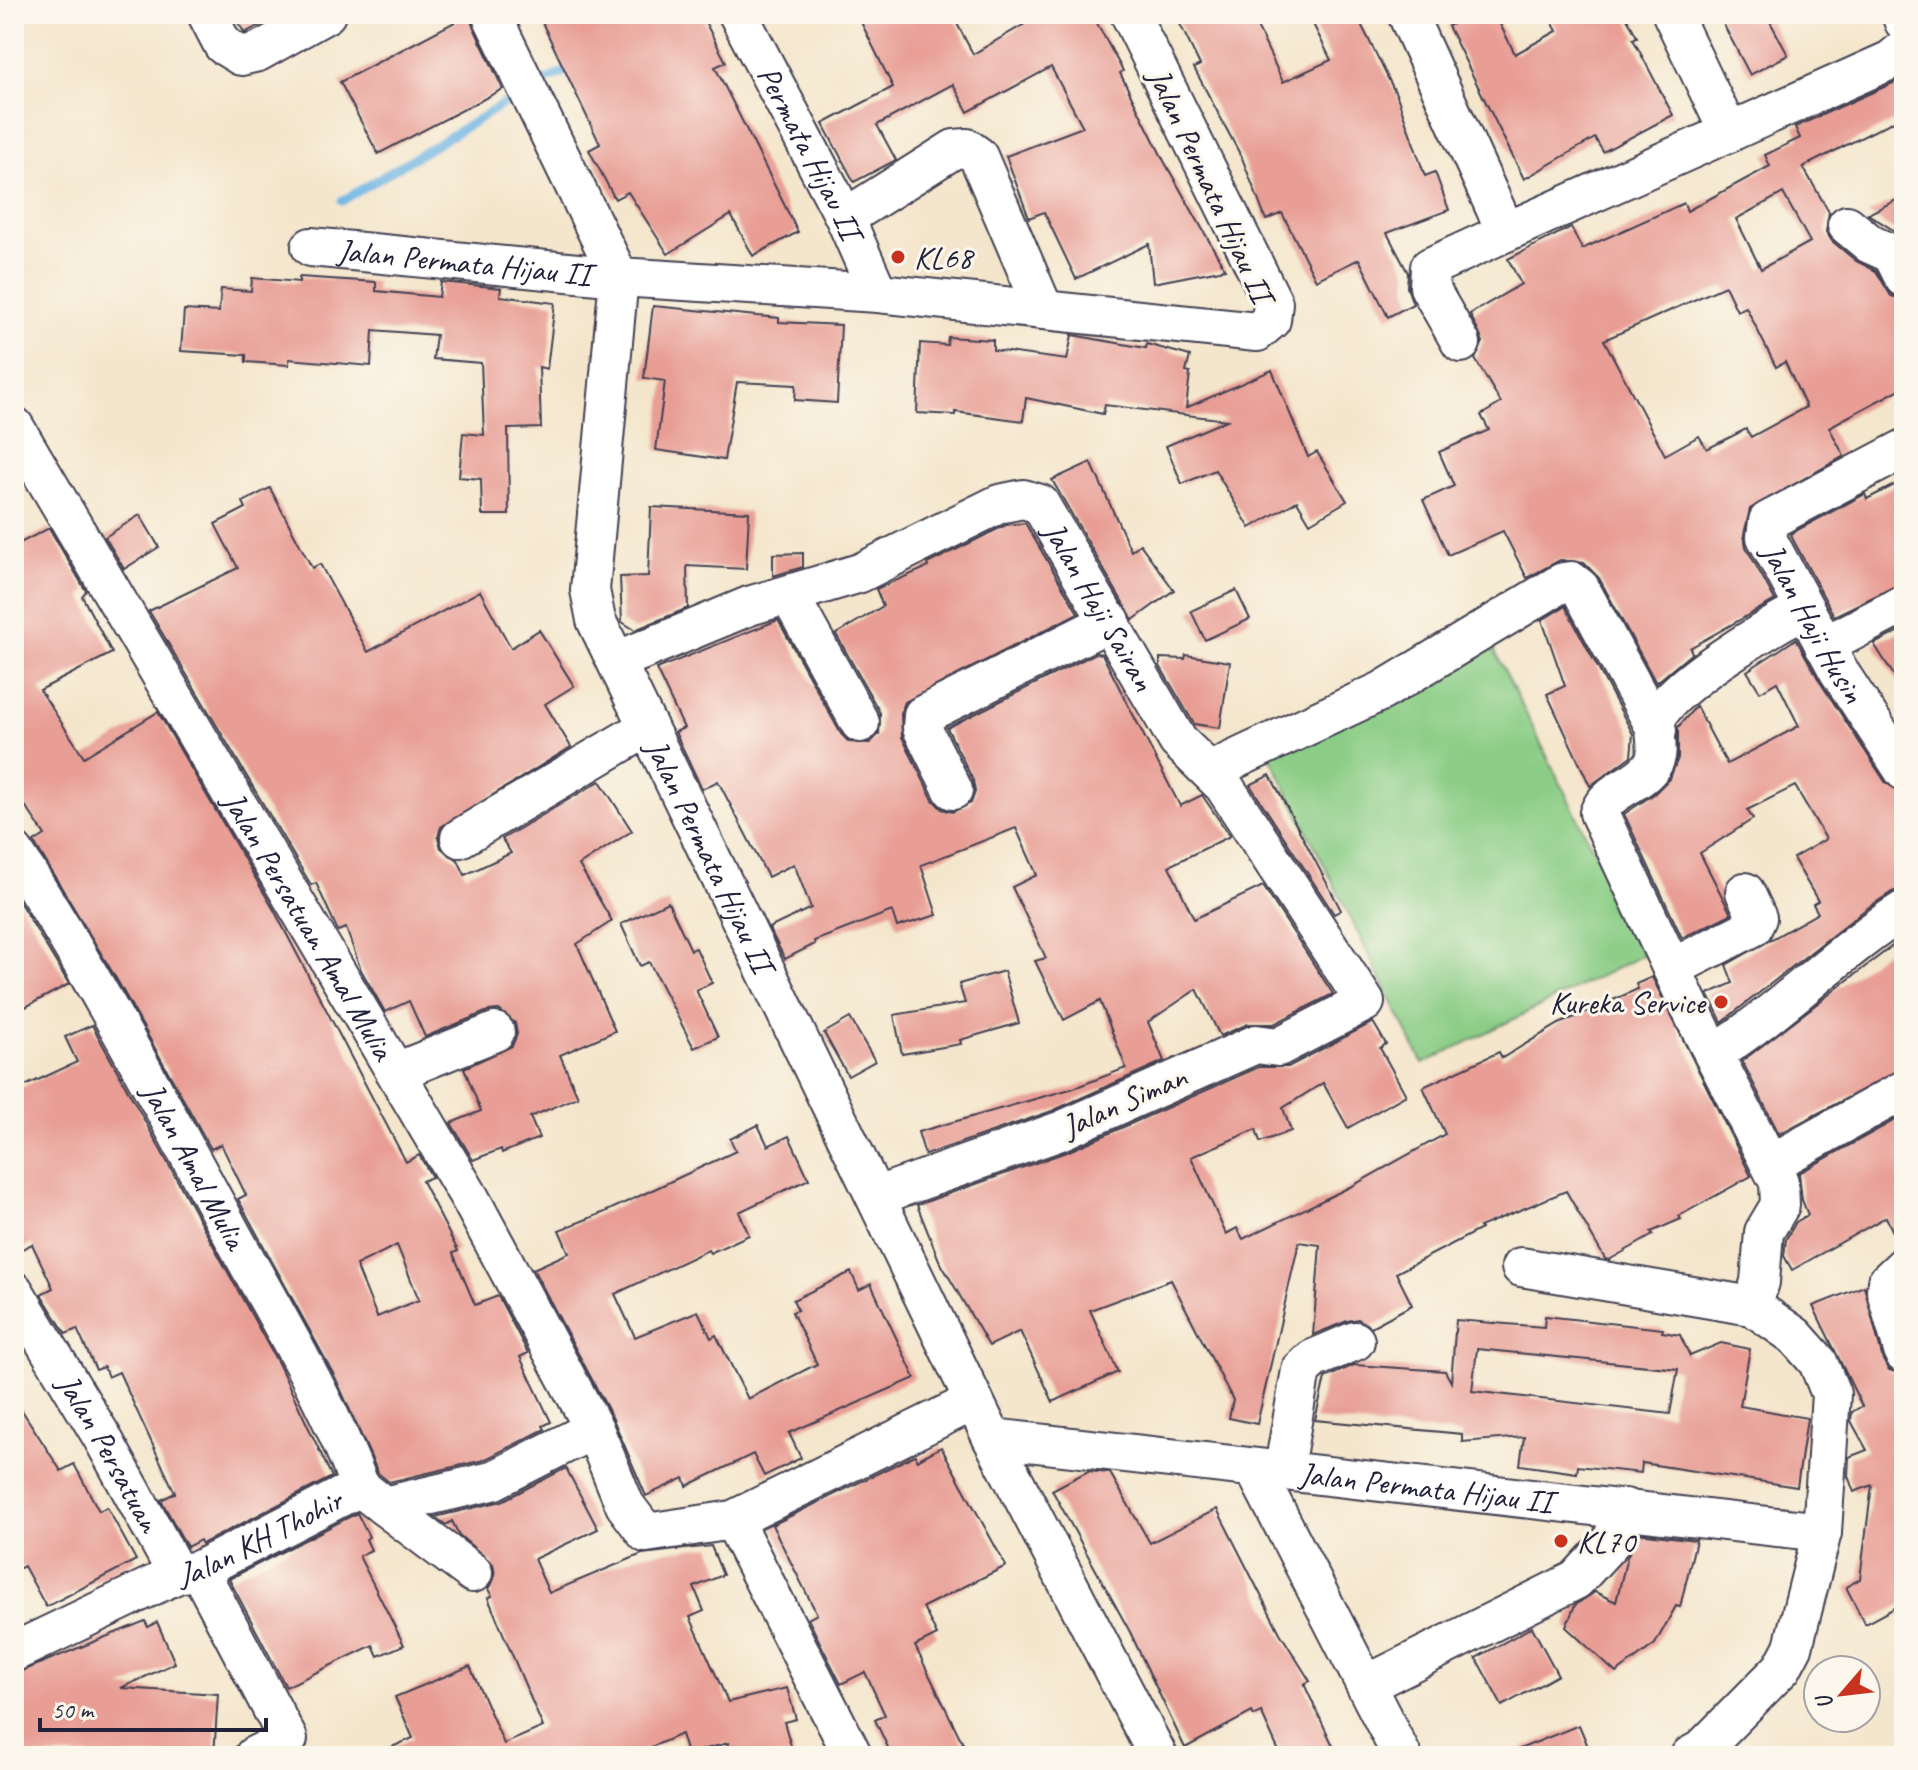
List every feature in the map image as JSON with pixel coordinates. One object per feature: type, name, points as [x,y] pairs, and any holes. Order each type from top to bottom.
[{"type":"street","points":[[207,14],[223,45],[241,56],[258,52],[326,14]]},
{"type":"street","name":"Jalan Permata Hijau II","points":[[491,14],[619,277],[590,590],[596,620],[619,660],[648,727],[992,1438],[1158,1756]]},
{"type":"street","name":"Jalan Permata Hijau II","points":[[311,247],[619,277],[878,293],[1257,332],[1271,320],[1273,303],[1130,14]]},
{"type":"street","points":[[1407,14],[1506,232]]},
{"type":"street","points":[[1672,14],[1729,133]]},
{"type":"street","points":[[1901,14],[1904,22]]},
{"type":"street","name":"Permata Hijau II","points":[[750,18],[878,293]]},
{"type":"street","points":[[1461,343],[1429,287],[1430,267],[1891,60],[1904,49]]},
{"type":"street","points":[[845,218],[954,149],[967,148],[978,156],[1044,310]]},
{"type":"street","points":[[1847,225],[1870,244],[1892,254],[1904,278]]},
{"type":"street","name":"Jalan Persatuan Amal Mulia","points":[[14,426],[24,465],[396,1072],[471,1200],[594,1429],[625,1505],[646,1533],[733,1520]]},
{"type":"street","name":"Jalan Haji Husin","points":[[1904,449],[1768,521],[1766,537],[1824,646],[1904,771]]},
{"type":"street","name":"Jalan Haji Sairan","points":[[619,660],[723,616],[860,573],[977,513],[1023,499],[1040,504],[1111,621],[1178,741],[1210,771],[1258,835],[1365,1002]]},
{"type":"street","points":[[1210,771],[1382,691],[1542,593],[1571,581],[1591,607],[1657,731]]},
{"type":"street","points":[[789,595],[860,723]]},
{"type":"street","points":[[1824,646],[1904,604]]},
{"type":"street","points":[[1752,1306],[1760,1282],[1764,1232],[1780,1205],[1782,1193],[1772,1163],[1713,1054],[1599,813],[1604,800],[1653,764],[1656,721],[1676,695],[1722,660],[1804,609]]},
{"type":"street","points":[[953,790],[922,728],[923,715],[1111,621]]},
{"type":"street","points":[[460,838],[648,727]]},
{"type":"street","name":"Jalan Amal Mulia","points":[[14,852],[98,989],[283,1326],[372,1496]]},
{"type":"street","points":[[1670,964],[1753,927],[1757,918],[1745,892]]},
{"type":"street","points":[[1713,1054],[1759,1026],[1867,933],[1904,910]]},
{"type":"street","name":"Jalan Siman","points":[[877,1196],[1060,1131],[1256,1044],[1278,1047],[1365,1002]]},
{"type":"street","points":[[396,1072],[495,1032]]},
{"type":"street","points":[[1772,1163],[1904,1090]]},
{"type":"street","points":[[1904,1266],[1887,1282],[1886,1291],[1904,1354]]},
{"type":"street","points":[[1521,1267],[1752,1306],[1803,1345],[1818,1362],[1831,1394],[1822,1532],[1793,1647],[1782,1668],[1701,1750],[1690,1756]]},
{"type":"street","name":"Jalan Persatuan","points":[[14,1291],[288,1739],[254,1756]]},
{"type":"street","points":[[1269,1468],[1301,1370],[1313,1359],[1355,1341]]},
{"type":"street","points":[[853,1756],[733,1520],[974,1401]]},
{"type":"street","name":"Jalan KH Thohir","points":[[14,1652],[188,1572],[372,1496],[492,1481],[594,1429]]},
{"type":"street","name":"Jalan Permata Hijau II","points":[[992,1438],[1822,1532]]},
{"type":"street","name":"Jalan Permata Hijau II","points":[[1269,1468],[1366,1685],[1402,1756]]},
{"type":"street","points":[[372,1496],[473,1573]]},
{"type":"street","points":[[1366,1685],[1576,1580],[1611,1542],[1625,1508]]},
{"type":"green space","points":[[1485,631],[1645,954],[1423,1064],[1263,742]]},
{"type":"building","points":[[232,14],[281,14],[245,33]]},
{"type":"building","points":[[538,14],[701,14],[726,62],[715,67],[798,232],[753,256],[731,215],[668,254],[628,192],[615,199],[589,150],[600,144]]},
{"type":"building","points":[[857,14],[952,14],[973,54],[1042,14],[1092,14],[1123,71],[1120,73],[1164,161],[1225,269],[1153,283],[1149,244],[1076,279],[1044,212],[1029,218],[1006,156],[1083,127],[1051,67],[968,112],[953,84],[877,125],[896,160],[854,182],[823,124],[893,87]]},
{"type":"building","points":[[1175,14],[1251,14],[1283,82],[1331,60],[1308,14],[1356,14],[1397,96],[1425,176],[1435,172],[1449,210],[1387,233],[1408,273],[1407,287],[1413,304],[1388,317],[1359,259],[1316,280],[1282,213],[1266,220],[1242,158],[1194,68],[1200,65]]},
{"type":"building","points":[[1473,14],[1495,14],[1515,54],[1557,31],[1548,14],[1625,14],[1637,37],[1633,39],[1673,115],[1603,152],[1595,138],[1524,179],[1448,26]]},
{"type":"building","points":[[1718,14],[1766,14],[1788,55],[1750,75]]},
{"type":"building","points":[[468,15],[503,89],[378,154],[340,82]]},
{"type":"building","points":[[1904,78],[1904,116],[1803,167],[1829,212],[1826,232],[1832,241],[1856,261],[1876,271],[1891,296],[1904,300],[1904,387],[1829,427],[1844,456],[1750,509],[1744,534],[1746,547],[1775,600],[1690,648],[1692,653],[1656,683],[1599,578],[1584,563],[1560,560],[1527,578],[1503,531],[1448,555],[1423,500],[1454,486],[1439,452],[1489,430],[1481,415],[1501,403],[1475,359],[1483,342],[1470,314],[1521,284],[1508,259],[1571,227],[1582,249],[1684,203],[1687,211],[1770,166],[1765,155],[1800,138],[1795,127]],"holes":[[[1783,193],[1810,242],[1761,269],[1736,219]],[[1725,286],[1737,311],[1746,307],[1776,367],[1785,362],[1806,407],[1751,437],[1746,429],[1707,449],[1699,436],[1665,455],[1604,340]]]},
{"type":"building","points":[[1904,196],[1904,230],[1898,233],[1868,214]]},
{"type":"building","points":[[299,277],[376,282],[376,291],[439,297],[441,282],[501,288],[500,296],[555,303],[547,369],[539,367],[541,428],[508,429],[509,515],[482,515],[481,479],[459,477],[463,433],[484,435],[481,363],[433,359],[436,335],[373,330],[371,366],[289,359],[289,365],[246,362],[246,355],[181,351],[184,310],[219,312],[221,289],[251,291],[252,278],[299,282]]},
{"type":"building","points":[[653,306],[779,318],[779,322],[841,325],[837,403],[795,400],[796,385],[737,382],[724,460],[656,450],[665,381],[644,378]]},
{"type":"building","points":[[1072,335],[1146,348],[1147,344],[1190,356],[1186,372],[1190,373],[1186,408],[1272,370],[1308,457],[1317,452],[1347,501],[1310,523],[1297,501],[1250,528],[1215,470],[1182,484],[1166,446],[1227,420],[1105,405],[1103,414],[1026,398],[1023,421],[955,412],[955,415],[917,413],[920,343],[947,345],[948,337],[993,340],[993,350],[1067,360]]},
{"type":"building","points":[[1091,462],[1131,551],[1140,544],[1174,590],[1133,620],[1052,480]]},
{"type":"building","points":[[1904,480],[1904,582],[1834,616],[1790,534],[1865,494],[1867,499]]},
{"type":"building","points":[[270,488],[312,568],[320,564],[368,652],[480,591],[511,648],[539,630],[574,686],[545,704],[571,747],[441,827],[438,837],[441,848],[458,860],[465,875],[511,853],[502,839],[600,781],[632,831],[579,865],[612,921],[577,944],[615,1031],[560,1055],[578,1097],[530,1117],[539,1138],[502,1153],[501,1149],[473,1160],[451,1123],[481,1111],[464,1068],[512,1046],[517,1034],[515,1023],[499,1010],[488,1011],[425,1037],[409,1001],[385,1012],[361,970],[346,928],[338,931],[316,883],[311,885],[149,611],[238,568],[215,524],[246,508],[243,502]]},
{"type":"building","points":[[651,507],[749,512],[746,569],[687,566],[688,608],[635,630],[622,622],[620,577],[648,576]]},
{"type":"building","points":[[140,515],[159,547],[124,569],[105,537]]},
{"type":"building","points":[[1025,523],[1078,613],[905,702],[901,713],[902,737],[933,800],[942,809],[952,812],[971,803],[975,792],[973,780],[947,728],[1096,653],[1102,654],[1180,806],[1202,795],[1230,836],[1169,866],[1194,919],[1263,886],[1333,994],[1274,1024],[1248,1024],[1220,1036],[1197,989],[1148,1022],[1164,1061],[1052,1111],[925,1155],[918,1132],[1074,1088],[1126,1068],[1100,1001],[1064,1020],[1035,961],[1046,958],[1012,887],[1037,875],[1016,828],[921,865],[937,915],[897,927],[892,911],[814,941],[815,944],[785,959],[769,928],[811,908],[794,864],[768,877],[718,781],[702,789],[675,732],[684,728],[656,669],[778,620],[841,734],[849,742],[870,743],[879,734],[880,713],[836,634],[883,606],[876,589],[928,567],[927,564],[1006,525]]},
{"type":"building","points":[[49,528],[86,591],[82,596],[112,653],[40,690],[84,757],[158,712],[274,910],[406,1162],[419,1155],[432,1177],[422,1181],[458,1251],[453,1253],[475,1305],[498,1296],[528,1353],[520,1357],[551,1422],[543,1426],[545,1429],[484,1460],[389,1482],[378,1473],[335,1377],[238,1199],[246,1195],[221,1144],[211,1149],[117,980],[34,842],[45,835],[14,789],[14,546]],"holes":[[[397,1245],[419,1300],[377,1317],[356,1265]]]},
{"type":"building","points":[[803,553],[803,567],[773,576],[773,554]]},
{"type":"building","points":[[1236,590],[1250,619],[1205,640],[1191,611]]},
{"type":"building","points":[[1565,606],[1633,734],[1631,756],[1590,786],[1547,694],[1565,686],[1542,620]]},
{"type":"building","points":[[1904,629],[1904,691],[1874,644]]},
{"type":"building","points":[[1796,639],[1820,682],[1886,783],[1904,793],[1904,888],[1866,909],[1722,1022],[1708,994],[1733,983],[1726,965],[1818,913],[1813,904],[1818,901],[1793,858],[1826,839],[1795,786],[1747,810],[1753,819],[1700,853],[1731,914],[1682,938],[1624,814],[1654,794],[1670,778],[1678,758],[1678,727],[1696,706],[1727,764],[1799,726],[1777,682],[1760,692],[1747,671]]},
{"type":"building","points":[[1186,655],[1230,662],[1220,728],[1194,724],[1160,666],[1160,658],[1185,659]]},
{"type":"building","points":[[1270,775],[1341,910],[1334,914],[1250,785]]},
{"type":"building","points":[[14,893],[69,984],[14,1013]]},
{"type":"building","points":[[668,902],[691,950],[696,948],[712,983],[696,990],[718,1037],[694,1048],[649,962],[640,966],[621,924]]},
{"type":"building","points":[[1904,937],[1904,1068],[1779,1134],[1742,1061]]},
{"type":"building","points":[[1004,971],[1019,1023],[960,1040],[961,1044],[902,1054],[894,1015],[965,1003],[959,984]]},
{"type":"building","points":[[1652,977],[1751,1176],[1679,1216],[1681,1219],[1651,1232],[1653,1235],[1609,1260],[1605,1259],[1566,1191],[1479,1227],[1481,1229],[1396,1273],[1412,1305],[1371,1327],[1358,1319],[1313,1335],[1320,1245],[1299,1242],[1257,1424],[1229,1418],[1233,1400],[1171,1280],[1090,1310],[1118,1372],[1053,1402],[1020,1331],[989,1346],[939,1260],[917,1205],[1069,1151],[1259,1067],[1288,1067],[1373,1022],[1386,1044],[1380,1048],[1406,1095],[1348,1128],[1323,1083],[1283,1108],[1291,1131],[1260,1142],[1256,1129],[1191,1157],[1226,1234],[1237,1228],[1243,1239],[1352,1186],[1445,1134],[1423,1087],[1499,1052],[1502,1058],[1559,1024],[1638,989],[1636,984]]},
{"type":"building","points":[[850,1018],[875,1061],[848,1076],[824,1033]]},
{"type":"building","points":[[92,1025],[279,1365],[332,1477],[202,1544],[200,1540],[187,1547],[161,1500],[175,1493],[119,1372],[108,1377],[104,1367],[96,1370],[77,1329],[66,1334],[41,1294],[53,1288],[32,1244],[14,1253],[14,1091],[77,1062],[65,1037]]},
{"type":"building","points":[[1904,1115],[1904,1245],[1899,1245],[1886,1217],[1792,1270],[1784,1256],[1786,1239],[1796,1222],[1808,1215],[1802,1200],[1799,1173]]},
{"type":"building","points":[[758,1125],[768,1146],[789,1136],[809,1179],[739,1212],[749,1235],[710,1253],[708,1250],[615,1294],[635,1337],[698,1311],[711,1338],[716,1335],[748,1399],[817,1364],[792,1312],[798,1310],[793,1300],[851,1272],[859,1290],[871,1284],[915,1378],[789,1433],[801,1458],[764,1476],[753,1454],[687,1486],[684,1478],[646,1496],[613,1419],[533,1269],[569,1253],[559,1230],[736,1151],[730,1139]]},
{"type":"building","points":[[1864,1286],[1883,1360],[1889,1370],[1904,1375],[1904,1603],[1865,1624],[1846,1587],[1860,1579],[1872,1485],[1854,1492],[1848,1476],[1849,1457],[1867,1450],[1851,1421],[1852,1412],[1862,1406],[1813,1306]]},
{"type":"building","points":[[1545,1316],[1663,1329],[1662,1332],[1680,1335],[1690,1356],[1721,1343],[1750,1349],[1740,1406],[1807,1418],[1797,1487],[1642,1463],[1641,1473],[1578,1466],[1577,1473],[1520,1465],[1524,1437],[1462,1442],[1462,1434],[1315,1420],[1325,1378],[1354,1365],[1445,1371],[1451,1382],[1456,1320],[1544,1327]],"holes":[[[1477,1349],[1678,1369],[1670,1414],[1472,1391]]]},
{"type":"building","points":[[14,1398],[61,1471],[74,1464],[99,1511],[107,1507],[136,1560],[46,1607],[24,1566],[14,1571]]},
{"type":"building","points":[[941,1447],[1006,1566],[923,1607],[937,1635],[915,1646],[969,1756],[892,1756],[875,1720],[885,1715],[865,1672],[841,1684],[808,1619],[817,1614],[772,1525],[915,1455],[917,1460]]},
{"type":"building","points":[[566,1468],[598,1529],[534,1559],[549,1593],[642,1554],[711,1546],[723,1575],[694,1587],[704,1611],[690,1617],[728,1702],[787,1688],[796,1719],[784,1722],[794,1756],[732,1756],[728,1743],[687,1754],[681,1734],[631,1756],[371,1756],[413,1738],[395,1697],[470,1666],[504,1744],[543,1727],[488,1598],[492,1596],[488,1589],[495,1575],[493,1564],[459,1535],[452,1521],[446,1525],[435,1517],[502,1501]]},
{"type":"building","points":[[1088,1471],[1110,1473],[1150,1543],[1217,1509],[1280,1633],[1310,1681],[1304,1684],[1334,1748],[1317,1756],[1281,1756],[1261,1712],[1254,1716],[1252,1712],[1185,1748],[1130,1632],[1052,1490]]},
{"type":"building","points":[[357,1513],[369,1537],[366,1539],[371,1550],[359,1556],[404,1645],[378,1656],[373,1645],[286,1687],[229,1579]]},
{"type":"building","points":[[1638,1533],[1696,1540],[1680,1607],[1676,1606],[1655,1644],[1616,1673],[1566,1627],[1575,1605],[1595,1592],[1616,1602],[1627,1557]]},
{"type":"building","points":[[145,1621],[148,1627],[157,1622],[175,1663],[121,1688],[218,1694],[214,1756],[14,1756],[14,1674]]},
{"type":"building","points":[[1532,1627],[1558,1675],[1502,1706],[1476,1658]]},
{"type":"building","points":[[1579,1725],[1592,1756],[1505,1756],[1505,1755]]},
{"type":"waterway","points":[[535,85],[576,67]]},
{"type":"waterway","points":[[342,201],[522,93]]},
{"type":"place","name":"KL68","points":[[898,257]]},
{"type":"place","name":"Kureka Service","points":[[1721,1002]]},
{"type":"place","name":"KL70","points":[[1561,1541]]}]
